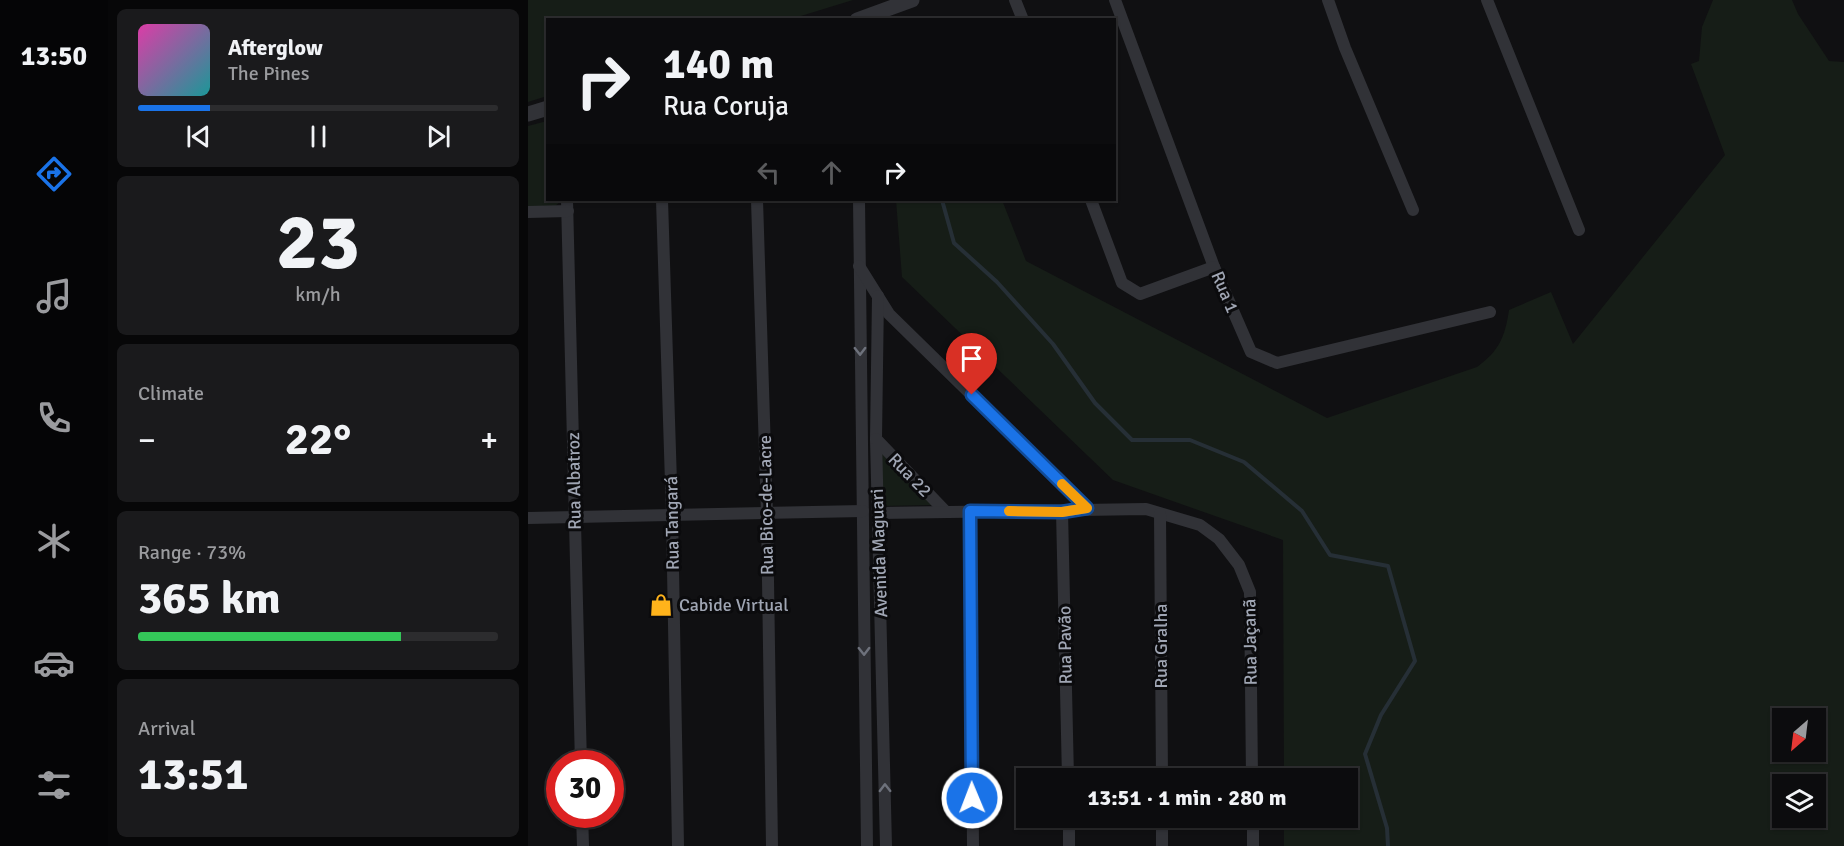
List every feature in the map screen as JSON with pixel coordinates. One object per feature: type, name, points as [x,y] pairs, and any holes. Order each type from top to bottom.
[{"type":"street","points":[[862,18],[912,0]]},
{"type":"street","points":[[1015,0],[1022,18]]},
{"type":"street","name":"Rua 1","points":[[1115,0],[1214,267],[1251,352],[1277,363],[1490,312]]},
{"type":"street","points":[[1328,0],[1345,48],[1413,210]]},
{"type":"street","points":[[1487,0],[1579,230]]},
{"type":"street","points":[[528,114],[546,109]]},
{"type":"street","name":"Rua Tangará","points":[[662,201],[672,514],[678,846]]},
{"type":"street","name":"Rua Bico-de-Lacre","points":[[757,201],[767,514],[772,846]]},
{"type":"street","name":"Avenida Maguari","points":[[859,201],[867,846]]},
{"type":"street","points":[[1091,201],[1122,284],[1140,294],[1214,267]]},
{"type":"street","points":[[528,212],[567,205]]},
{"type":"street","name":"Rua Albatroz","points":[[567,205],[581,750]]},
{"type":"street","points":[[858,265],[878,296],[883,315],[1087,508]]},
{"type":"street","points":[[859,293],[878,296]]},
{"type":"street","points":[[859,312],[883,315]]},
{"type":"street","name":"Avenida Maguari","points":[[883,315],[876,440],[886,846]]},
{"type":"street","name":"Rua 22","points":[[876,440],[945,511]]},
{"type":"street","points":[[879,513],[1062,512],[1087,508],[1146,508],[1160,514]]},
{"type":"street","points":[[528,518],[863,511]]},
{"type":"street","points":[[970,511],[973,846]]},
{"type":"street","name":"Rua Pavão","points":[[1062,512],[1068,768]]},
{"type":"street","name":"Rua Jaçanã","points":[[1160,514],[1200,525],[1219,539],[1239,565],[1250,592],[1252,768]]},
{"type":"street","name":"Rua Gralha","points":[[1160,514],[1162,768]]},
{"type":"street","points":[[582,828],[583,846]]},
{"type":"street","points":[[1069,828],[1069,846]]},
{"type":"street","points":[[1162,828],[1162,846]]},
{"type":"street","points":[[1253,828],[1253,846]]},
{"type":"shaded area","points":[[528,0],[853,0],[794,18],[546,18],[546,96],[528,102]]},
{"type":"shaded area","points":[[1713,0],[1792,0],[1798,14],[1829,61],[1844,62],[1844,846],[1284,846],[1284,828],[1358,828],[1358,768],[1284,768],[1283,540],[1113,480],[902,277],[896,201],[1002,201],[1026,261],[1327,418],[1477,367],[1491,355],[1500,343],[1509,310],[1551,292],[1573,344],[1725,155],[1691,64],[1699,61],[1702,27]]},
{"type":"shaded area","points":[[546,121],[546,201],[561,201],[554,207],[528,207],[528,126]]},
{"type":"shaded area","points":[[879,449],[932,505],[883,506]]},
{"type":"waterway","points":[[942,201],[954,243],[997,282],[1053,344],[1095,403],[1132,440],[1190,440],[1244,462],[1302,511],[1330,555],[1388,566],[1415,661],[1381,715],[1365,754],[1387,828],[1388,846]]},
{"type":"slow traffic","points":[[1009,511],[1062,512],[1087,508],[1062,484]]},
{"type":"place","name":"Cabide Virtual","points":[[661,605]]},
{"type":"route","points":[[972,395],[1087,508],[1062,512],[970,511],[972,798]]}]
